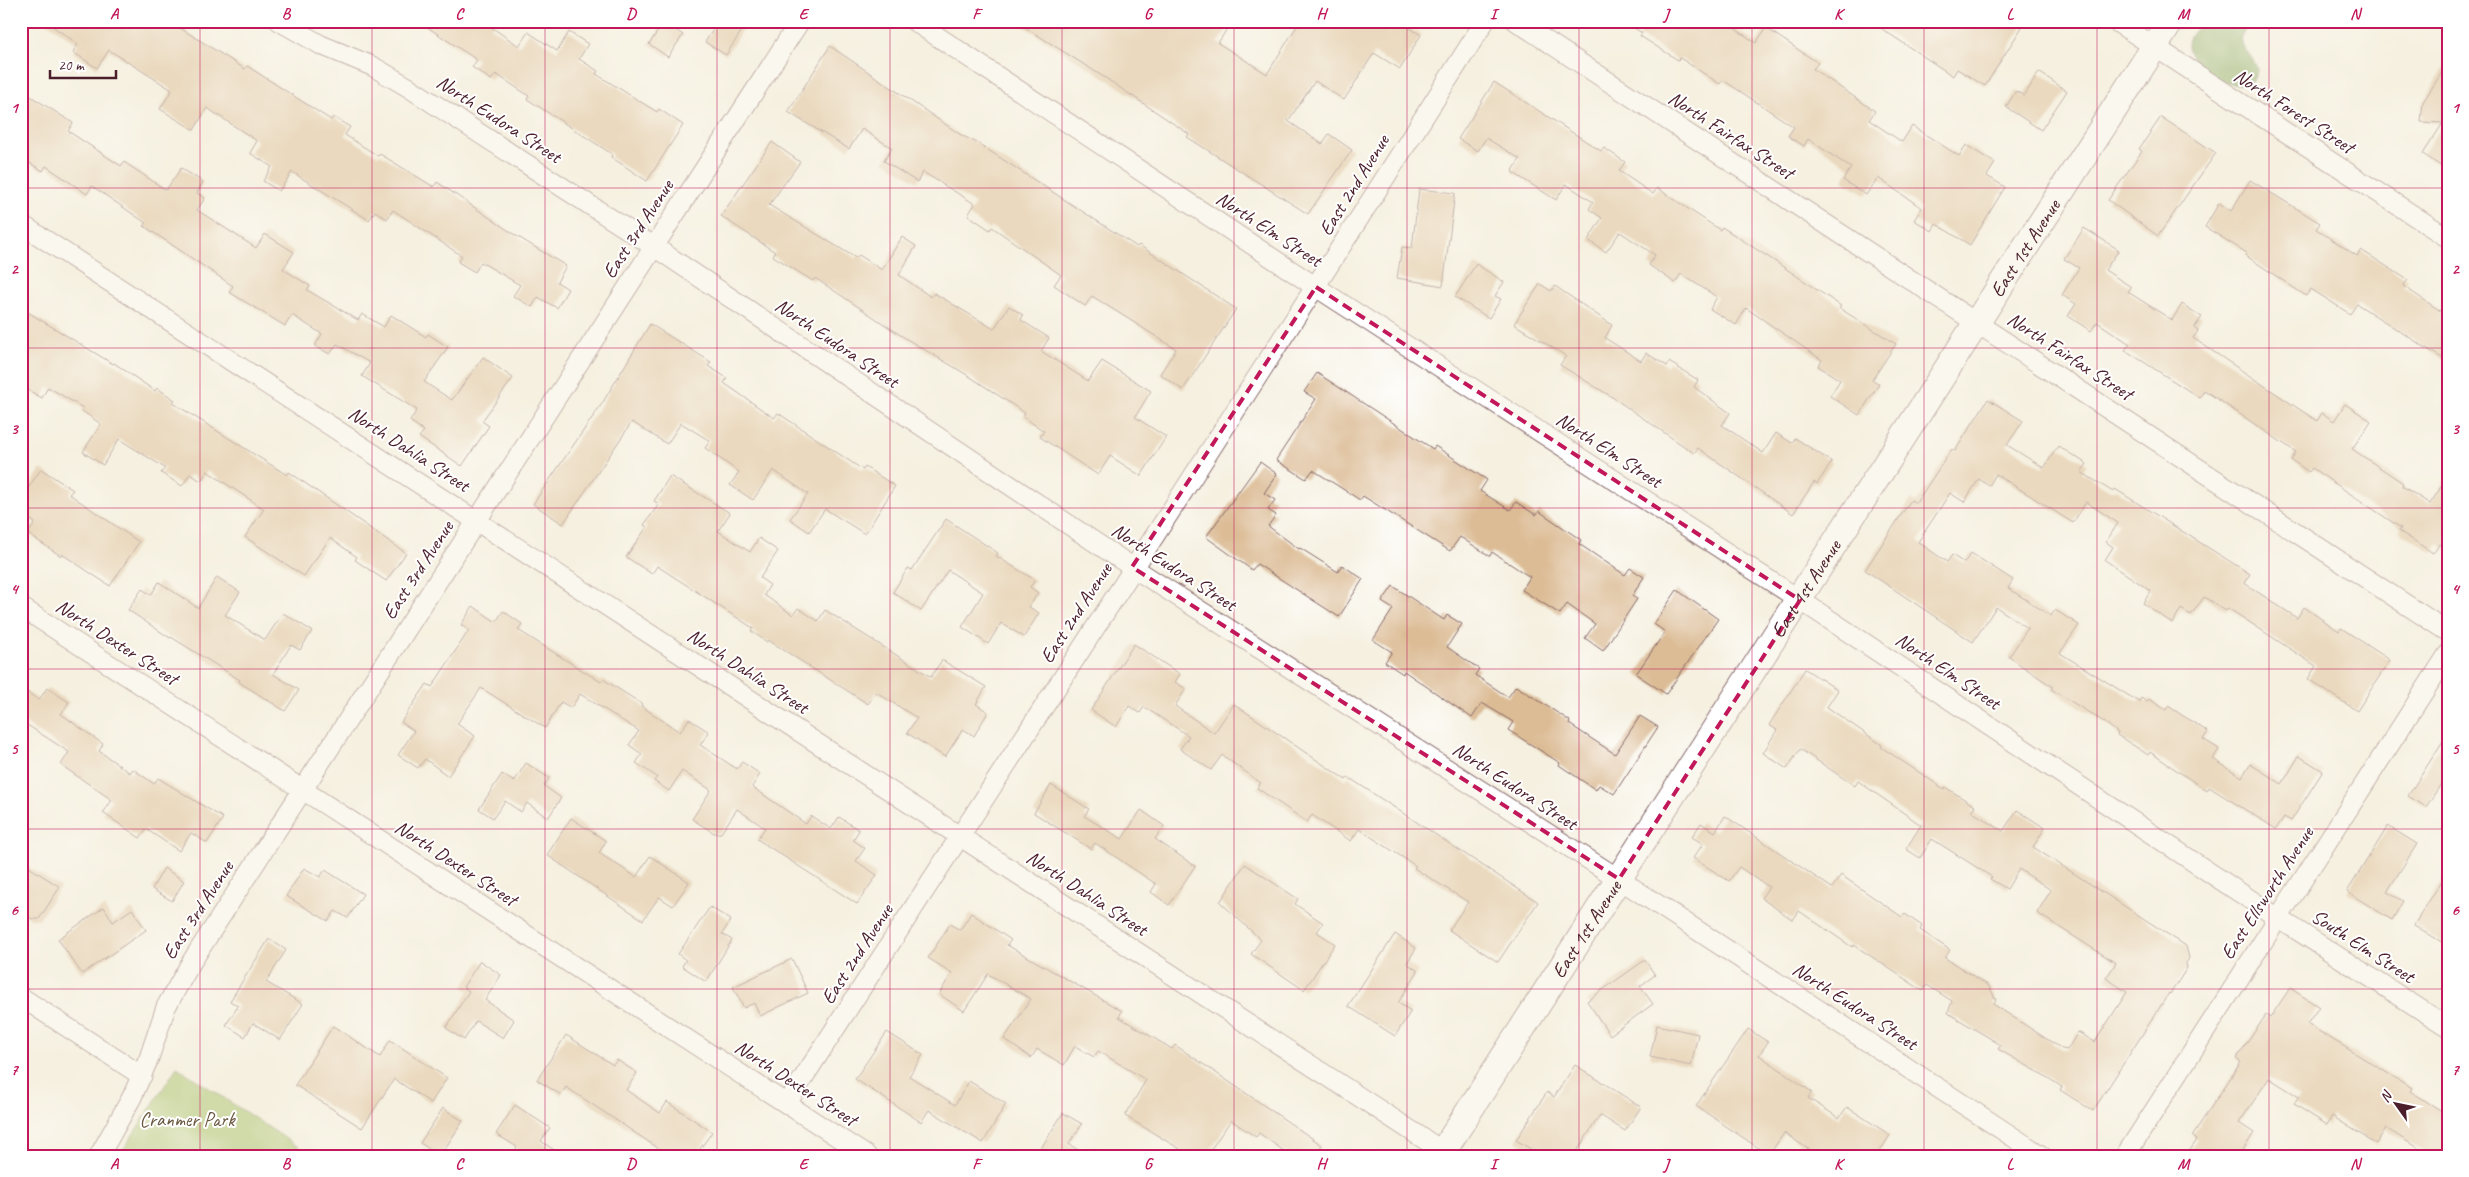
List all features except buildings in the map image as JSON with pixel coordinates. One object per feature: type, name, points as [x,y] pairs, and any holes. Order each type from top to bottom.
[{"type":"street","name":"North Eudora Street","points":[[279,21],[321,44],[372,66],[408,87],[653,246],[1132,567],[1619,880],[2042,1156]]},
{"type":"street","name":"East 3rd Avenue","points":[[99,1156],[120,1122],[142,1076],[163,1013],[176,985],[800,21]]},
{"type":"street","name":"North Elm Street","points":[[914,21],[1316,287],[1800,600],[2278,918]]},
{"type":"street","name":"East 2nd Avenue","points":[[788,1103],[1132,567],[1316,287],[1485,21]]},
{"type":"street","name":"North Fairfax Street","points":[[1516,21],[1978,322],[2448,632]]},
{"type":"street","name":"North Forest Street","points":[[2116,21],[2448,238]]},
{"type":"street","name":"East 1st Avenue","points":[[1445,1154],[2171,21]]},
{"type":"street","name":"North Dahlia Street","points":[[21,224],[477,520],[1445,1154]]},
{"type":"street","name":"North Dexter Street","points":[[21,607],[867,1156]]},
{"type":"street","name":"East Ellsworth Avenue","points":[[2125,1156],[2448,654]]},
{"type":"street","name":"South Elm Street","points":[[2278,918],[2448,1027]]},
{"type":"street","points":[[21,997],[142,1076]]},
{"type":"highlighted area","points":[[1316,287],[1800,600],[1619,879],[1132,567]]},
{"type":"green space","points":[[2204,21],[2248,21],[2240,39],[2258,69],[2253,81],[2240,84],[2227,83],[2214,76],[2194,60],[2188,46],[2189,39]]},
{"type":"green space","name":"Cranmer Park","points":[[177,1067],[312,1156],[119,1156]]}]
